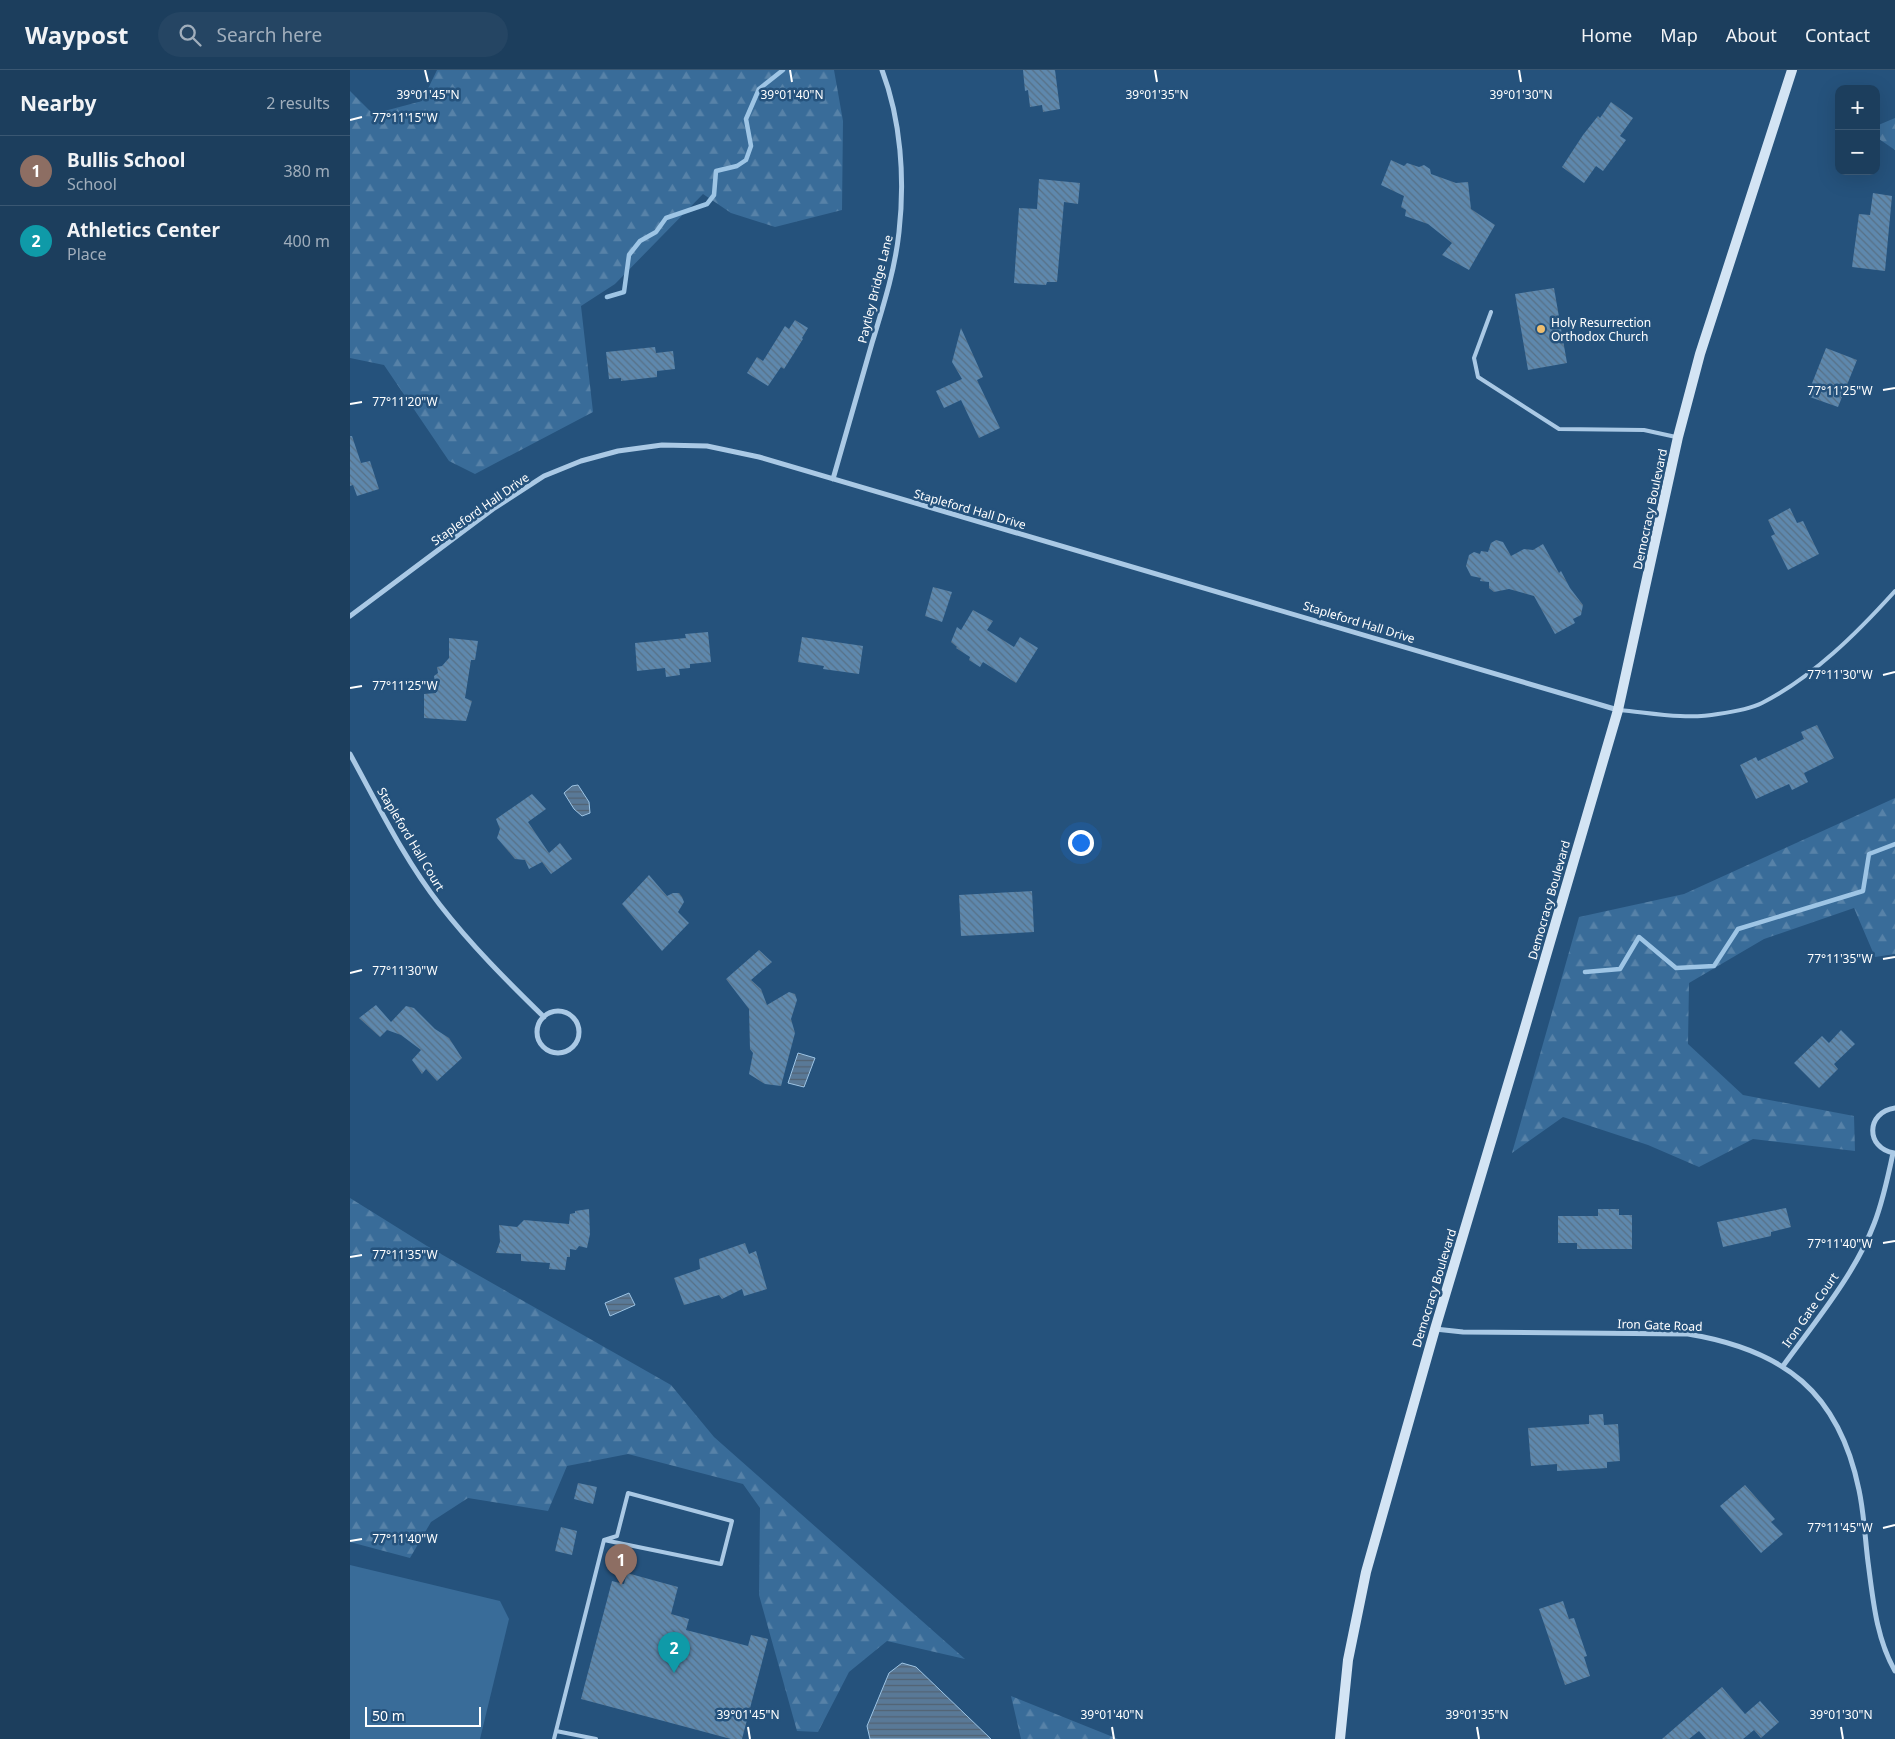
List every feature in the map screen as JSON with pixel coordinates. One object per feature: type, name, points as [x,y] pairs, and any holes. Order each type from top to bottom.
[{"type":"main road","name":"Democracy Boulevard","points":[[1340,1739],[1348,1660],[1366,1572],[1435,1329],[1618,710],[1678,437],[1700,354],[1792,70]]},
{"type":"street","name":"Paytley Bridge Lane","points":[[833,479],[892,274],[899,232],[902,189],[900,159],[895,116],[882,70]]},
{"type":"street","name":"Stapleford Hall Drive","points":[[350,616],[493,509],[544,476],[581,461],[618,450],[662,445],[707,446],[759,457],[1618,710]]},
{"type":"street","name":"Stapleford Hall Court","points":[[350,754],[414,867],[439,904],[467,938],[544,1017]]},
{"type":"street","points":[[555,1011],[562,1011],[573,1018],[578,1029],[578,1036],[574,1046],[560,1053],[548,1050],[542,1046],[537,1034],[540,1022],[544,1017],[555,1011]]},
{"type":"street","name":"Iron Gate Court","points":[[1783,1366],[1835,1292],[1863,1248],[1881,1204],[1894,1153],[1884,1150],[1878,1145],[1873,1137],[1872,1128],[1875,1120],[1881,1113],[1895,1108]]},
{"type":"street","name":"Iron Gate Road","points":[[1435,1329],[1463,1332],[1688,1334],[1716,1338],[1737,1344],[1760,1353],[1783,1366],[1823,1401],[1849,1456],[1859,1490],[1880,1635],[1895,1671]]},
{"type":"lane","points":[[1490,312],[1474,358],[1478,377],[1559,429],[1644,430],[1678,437]]},
{"type":"lane","points":[[1618,710],[1682,716],[1717,715],[1761,704],[1794,683],[1833,654],[1895,591]]},
{"type":"lane","points":[[628,1493],[732,1521],[721,1564],[604,1540],[617,1536],[628,1493]]},
{"type":"lane","points":[[554,1739],[604,1540]]},
{"type":"lane","points":[[556,1731],[596,1739]]},
{"type":"green space","points":[[437,70],[834,70],[843,121],[842,210],[775,227],[731,213],[703,194],[615,284],[581,306],[593,412],[475,474],[449,461],[384,365],[350,358],[350,91],[373,114],[422,101]]},
{"type":"green space","points":[[1895,118],[1895,150],[1880,140],[1880,124]]},
{"type":"green space","points":[[1895,798],[1895,954],[1875,957],[1854,908],[1764,939],[1689,983],[1688,1044],[1743,1095],[1854,1116],[1855,1151],[1753,1139],[1699,1167],[1648,1145],[1563,1117],[1512,1153],[1579,917],[1684,894]]},
{"type":"green space","points":[[350,1198],[427,1246],[671,1385],[714,1437],[965,1659],[887,1641],[849,1672],[818,1732],[797,1731],[759,1595],[760,1508],[743,1484],[628,1454],[567,1466],[548,1511],[468,1498],[431,1522],[410,1558],[350,1542]]},
{"type":"green space","points":[[350,1565],[500,1601],[509,1619],[480,1739],[350,1739]]},
{"type":"green space","points":[[1011,1696],[1118,1739],[1021,1739]]},
{"type":"shaded area","points":[[578,785],[589,802],[590,813],[582,816],[574,809],[564,793],[572,786]]},
{"type":"shaded area","points":[[798,1053],[815,1058],[804,1087],[788,1083]]},
{"type":"shaded area","points":[[629,1293],[635,1305],[610,1316],[605,1303]]},
{"type":"shaded area","points":[[902,1663],[916,1667],[991,1739],[870,1739],[867,1726],[889,1673]]},
{"type":"building","points":[[1023,70],[1055,70],[1060,109],[1043,112],[1042,105],[1030,107],[1028,90],[1025,91]]},
{"type":"building","points":[[1611,102],[1633,118],[1620,136],[1626,140],[1603,171],[1596,166],[1584,183],[1562,167],[1583,135],[1598,116],[1600,118]]},
{"type":"building","points":[[1391,160],[1404,166],[1407,163],[1419,167],[1424,165],[1430,169],[1431,174],[1456,183],[1468,182],[1471,209],[1495,225],[1469,270],[1442,255],[1452,243],[1428,224],[1405,216],[1406,210],[1401,207],[1404,196],[1381,185]]},
{"type":"building","points":[[1039,179],[1080,183],[1078,204],[1064,202],[1057,282],[1047,282],[1046,285],[1014,283],[1019,208],[1037,209]]},
{"type":"building","points":[[1873,193],[1892,196],[1885,271],[1852,267],[1859,214],[1870,215]]},
{"type":"building","name":"Holy Resurrection Orthodox Church","points":[[1554,288],[1567,363],[1528,370],[1515,294]]},
{"type":"building","points":[[795,320],[808,328],[784,369],[781,367],[768,386],[747,373],[757,357],[763,361],[785,326],[789,329]]},
{"type":"building","points":[[961,328],[983,377],[977,380],[1000,428],[979,438],[961,400],[944,408],[936,391],[962,379],[952,362]]},
{"type":"building","points":[[655,347],[656,353],[673,351],[675,369],[657,371],[657,377],[621,381],[621,378],[609,379],[606,352]]},
{"type":"building","points":[[1826,348],[1857,360],[1838,407],[1807,396]]},
{"type":"building","points":[[350,436],[352,436],[361,463],[370,461],[379,489],[357,496],[353,485],[350,486]]},
{"type":"building","points":[[1790,508],[1797,523],[1803,521],[1819,554],[1788,570],[1771,536],[1775,534],[1768,520]]},
{"type":"building","points":[[1496,540],[1503,542],[1511,556],[1524,549],[1533,550],[1543,544],[1559,573],[1561,571],[1570,588],[1583,605],[1581,615],[1573,619],[1575,623],[1555,634],[1534,596],[1509,589],[1494,592],[1489,588],[1489,582],[1480,581],[1481,578],[1471,576],[1466,566],[1469,555],[1474,552],[1480,554],[1481,551],[1488,552],[1491,543]]},
{"type":"building","points":[[933,587],[952,592],[942,622],[925,616]]},
{"type":"building","points":[[973,610],[993,621],[987,630],[1014,647],[1020,637],[1038,648],[1016,683],[983,662],[980,667],[969,660],[970,657],[956,648],[951,642],[957,627],[961,630]]},
{"type":"building","points":[[708,632],[711,662],[690,664],[690,668],[679,669],[680,675],[666,677],[665,668],[637,671],[635,643],[686,638],[685,634]]},
{"type":"building","points":[[802,637],[863,646],[859,674],[823,669],[824,666],[798,662]]},
{"type":"building","points":[[449,638],[478,641],[475,660],[471,660],[465,698],[472,701],[466,721],[424,718],[424,694],[436,693],[434,676],[438,673],[437,667],[442,666],[449,658]]},
{"type":"building","points":[[1817,725],[1834,758],[1804,773],[1808,782],[1792,790],[1789,784],[1756,799],[1740,765],[1756,757],[1758,761],[1804,739],[1801,732]]},
{"type":"building","points":[[532,794],[546,809],[528,822],[549,853],[560,843],[572,859],[551,874],[542,862],[529,869],[525,860],[515,859],[497,838],[500,829],[496,819]]},
{"type":"building","points":[[649,875],[667,896],[679,893],[684,902],[678,912],[689,923],[662,951],[622,904]]},
{"type":"building","points":[[1032,891],[1034,932],[961,936],[959,895]]},
{"type":"building","points":[[759,950],[772,962],[751,980],[761,989],[767,1005],[789,992],[795,994],[797,1000],[791,1019],[795,1033],[781,1086],[765,1084],[749,1074],[753,1053],[750,1049],[749,1009],[726,979]]},
{"type":"building","points":[[376,1005],[391,1022],[406,1006],[414,1008],[435,1029],[449,1038],[462,1058],[437,1081],[426,1069],[422,1074],[412,1060],[421,1050],[401,1035],[387,1030],[380,1037],[359,1018]]},
{"type":"building","points":[[1841,1030],[1855,1044],[1834,1064],[1838,1069],[1819,1088],[1794,1063],[1822,1036],[1829,1043]]},
{"type":"building","points":[[1786,1208],[1791,1227],[1771,1232],[1771,1236],[1723,1247],[1717,1222]]},
{"type":"building","points":[[589,1209],[590,1234],[587,1248],[579,1246],[576,1250],[570,1249],[570,1257],[567,1257],[565,1270],[549,1269],[550,1263],[521,1261],[521,1254],[496,1253],[500,1242],[499,1225],[517,1227],[524,1220],[569,1224],[570,1214],[575,1213],[575,1211]]},
{"type":"building","points":[[1598,1209],[1619,1209],[1619,1215],[1632,1215],[1632,1249],[1577,1249],[1577,1243],[1558,1243],[1558,1216],[1598,1216]]},
{"type":"building","points":[[745,1243],[749,1254],[756,1251],[767,1289],[744,1296],[742,1289],[722,1299],[719,1295],[684,1305],[674,1278],[700,1269],[699,1259]]},
{"type":"building","points":[[1603,1414],[1604,1425],[1618,1424],[1620,1461],[1607,1462],[1607,1468],[1557,1471],[1557,1464],[1531,1466],[1528,1428],[1589,1424],[1589,1415]]},
{"type":"building","points":[[578,1483],[597,1487],[593,1504],[574,1499]]},
{"type":"building","points":[[1745,1485],[1775,1519],[1771,1522],[1783,1534],[1761,1553],[1720,1506]]},
{"type":"building","points":[[561,1527],[577,1531],[572,1555],[555,1551]]},
{"type":"building","points":[[627,1573],[678,1587],[671,1614],[689,1619],[686,1630],[748,1646],[751,1635],[768,1639],[742,1739],[731,1739],[581,1699],[612,1581],[624,1584]]},
{"type":"building","points":[[1563,1601],[1569,1619],[1574,1618],[1587,1656],[1584,1657],[1590,1676],[1565,1685],[1539,1609]]},
{"type":"building","points":[[1722,1687],[1745,1714],[1760,1701],[1779,1722],[1761,1738],[1754,1730],[1743,1739],[1706,1739],[1699,1731],[1689,1739],[1662,1739]]},
{"type":"waterway","points":[[607,297],[624,292],[629,255],[640,241],[656,232],[666,218],[707,204],[714,195],[716,171],[737,166],[746,160],[751,146],[746,119],[759,89],[783,70]]},
{"type":"waterway","points":[[1585,972],[1620,969],[1639,937],[1676,968],[1714,966],[1738,929],[1863,891],[1869,854],[1895,844]]},
{"type":"place","name":"Holy Resurrection Orthodox Church","points":[[1541,329]]},
{"type":"place","name":"Bullis School","points":[[621,1585]]},
{"type":"place","name":"Athletics Center","points":[[674,1673]]}]
